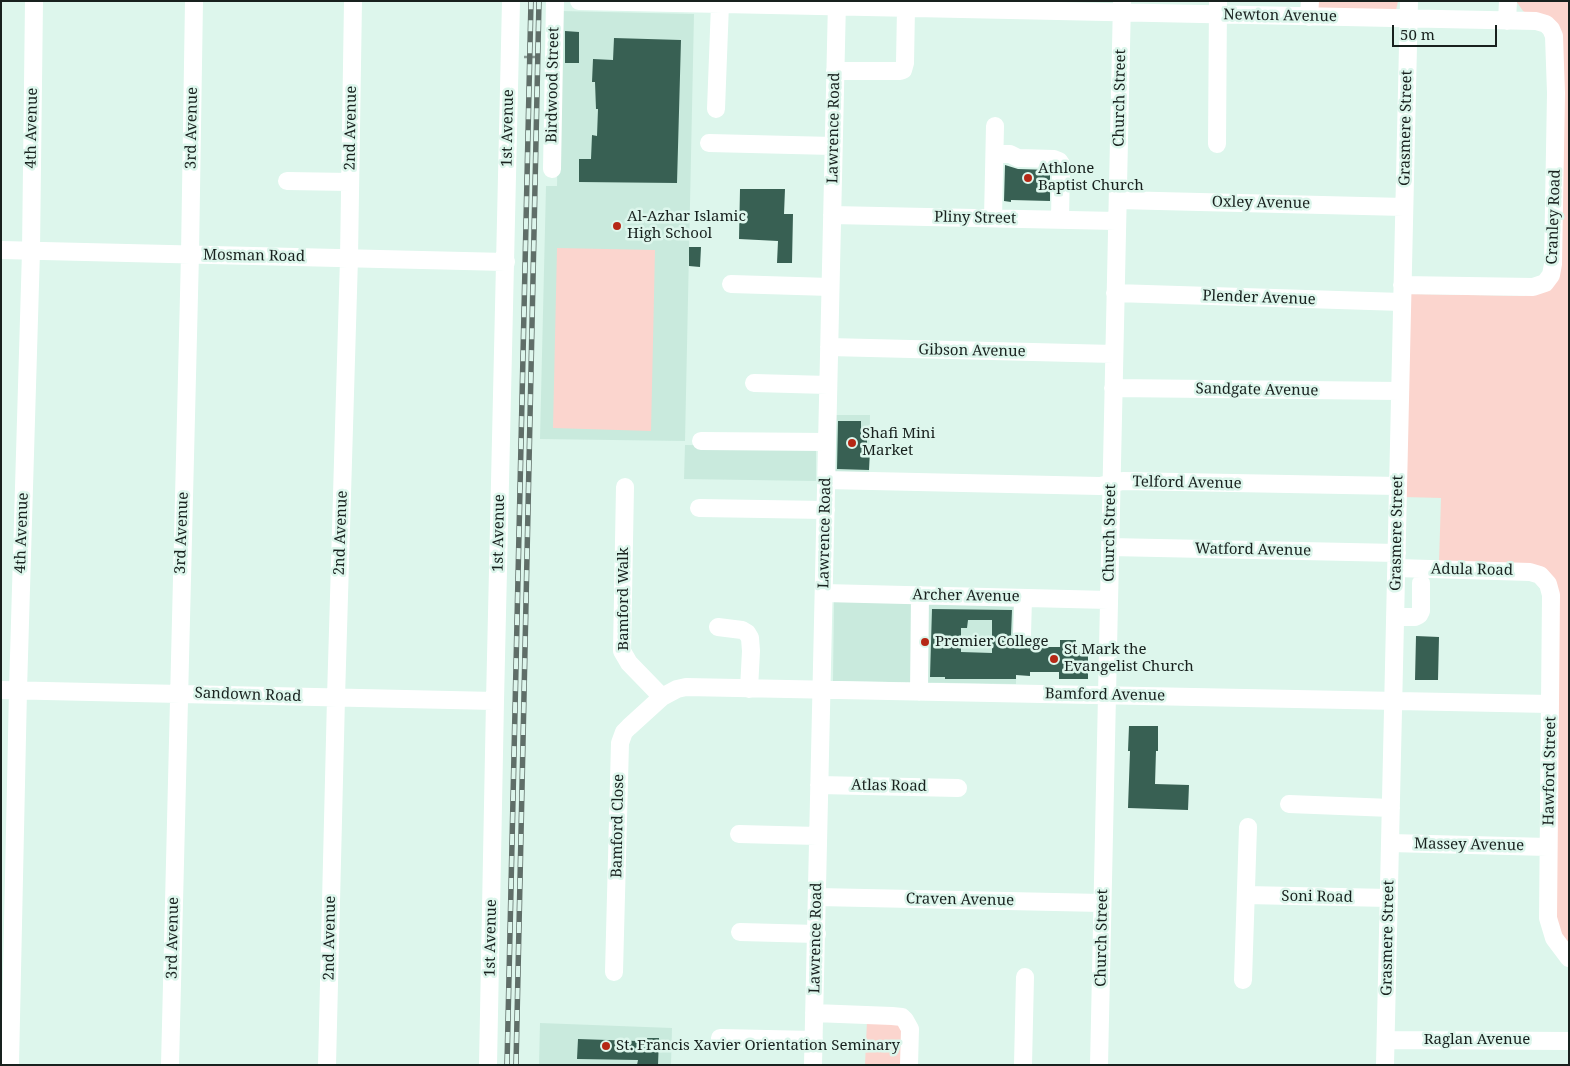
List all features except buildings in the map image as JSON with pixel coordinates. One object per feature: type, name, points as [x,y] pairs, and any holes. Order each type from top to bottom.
[{"type":"street","name":"4th Avenue","points":[[10,1065],[9,690],[31,251],[34,1]]},
{"type":"street","name":"3rd Avenue","points":[[170,1065],[190,254],[194,1]]},
{"type":"street","name":"2nd Avenue","points":[[327,1065],[349,258],[353,1]]},
{"type":"street","name":"1st Avenue","points":[[488,1065],[511,1]]},
{"type":"street","name":"Birdwood Street","points":[[552,169],[555,1]]},
{"type":"street","name":"Newton Avenue","points":[[579,1],[837,4],[906,8],[978,5],[1408,10],[1508,21],[1541,22],[1549,26],[1554,36]]},
{"type":"street","points":[[1508,1],[1508,21]]},
{"type":"street","points":[[716,108],[720,4]]},
{"type":"street","name":"Lawrence Road","points":[[813,1065],[837,4]]},
{"type":"street","name":"Church Street","points":[[1099,1065],[1122,7]]},
{"type":"street","points":[[835,70],[900,72],[905,63],[906,8]]},
{"type":"street","points":[[1217,144],[1218,8]]},
{"type":"street","name":"Grasmere Street","points":[[1386,1065],[1394,701],[1401,617],[1397,561],[1408,10]]},
{"type":"street","name":"Cranley Road","points":[[1402,293],[1532,287],[1545,283],[1551,275],[1553,264],[1556,93],[1554,36]]},
{"type":"street","points":[[993,218],[995,126]]},
{"type":"street","points":[[709,143],[833,146]]},
{"type":"street","points":[[995,154],[1010,154],[1018,158],[1059,160],[1061,164],[1060,220]]},
{"type":"street","points":[[287,181],[350,182]]},
{"type":"street","name":"Oxley Avenue","points":[[1118,200],[1404,207]]},
{"type":"street","name":"Pliny Street","points":[[832,215],[1117,221]]},
{"type":"street","name":"Mosman Road","points":[[1,250],[506,262]]},
{"type":"street","points":[[730,284],[830,287]]},
{"type":"street","name":"Plender Avenue","points":[[1115,294],[1402,293]]},
{"type":"street","name":"Gibson Avenue","points":[[829,347],[1114,354]]},
{"type":"street","points":[[754,383],[828,385]]},
{"type":"street","name":"Sandgate Avenue","points":[[1113,388],[1400,391]]},
{"type":"street","points":[[701,441],[827,442]]},
{"type":"street","name":"Telford Avenue","points":[[826,480],[1100,486],[1123,482],[1398,486]]},
{"type":"street","name":"Bamford Walk","points":[[625,487],[622,651],[629,663],[662,698]]},
{"type":"street","points":[[699,508],[826,510]]},
{"type":"street","name":"Watford Avenue","points":[[1110,547],[1397,561]]},
{"type":"street","name":"Adula Road","points":[[1397,561],[1530,572],[1545,579]]},
{"type":"street","name":"Hawford Street","points":[[1545,579],[1551,595],[1548,847],[1550,924],[1554,938],[1569,958]]},
{"type":"street","points":[[1406,678],[1401,617],[1417,617],[1420,614],[1421,583]]},
{"type":"street","name":"Archer Avenue","points":[[824,593],[1109,600]]},
{"type":"street","points":[[919,692],[920,595]]},
{"type":"street","points":[[1022,635],[1023,598]]},
{"type":"street","points":[[718,627],[742,630],[750,638],[749,689]]},
{"type":"street","name":"Bamford Avenue","points":[[662,698],[672,690],[681,688],[1550,704]]},
{"type":"street","name":"Sandown Road","points":[[9,690],[495,701]]},
{"type":"street","name":"Bamford Close","points":[[614,972],[620,743],[624,732],[662,698]]},
{"type":"street","name":"Atlas Road","points":[[819,785],[958,788]]},
{"type":"street","points":[[1290,804],[1391,808]]},
{"type":"street","points":[[1243,980],[1248,827]]},
{"type":"street","points":[[739,834],[818,836]]},
{"type":"street","name":"Massey Avenue","points":[[1390,843],[1548,847]]},
{"type":"street","name":"Soni Road","points":[[1246,895],[1389,898]]},
{"type":"street","name":"Craven Avenue","points":[[818,897],[1102,903]]},
{"type":"street","points":[[740,932],[817,934]]},
{"type":"street","points":[[1023,1065],[1025,977]]},
{"type":"street","points":[[814,1013],[902,1018],[910,1029],[909,1065]]},
{"type":"street","points":[[720,1038],[814,1040]]},
{"type":"street","name":"Raglan Avenue","points":[[1386,1040],[1569,1041]]},
{"type":"path","points":[[510,56],[554,57]]},
{"type":"shaded area","points":[[1316,1],[1398,1],[1396,10],[1320,10],[1315,6]]},
{"type":"shaded area","points":[[1516,1],[1569,1],[1569,948],[1556,927],[1556,585],[1439,563],[1441,498],[1404,497],[1408,294],[1525,296],[1526,293],[1552,288],[1558,278],[1560,34],[1523,11]]},
{"type":"shaded area","name":"Al-Azhar Islamic High School","points":[[560,11],[694,14],[685,441],[540,439],[546,186],[557,186]]},
{"type":"shaded area","points":[[557,248],[655,250],[651,431],[553,428]]},
{"type":"shaded area","name":"Shafi Mini Market","points":[[835,415],[870,415],[869,475],[835,472]]},
{"type":"shaded area","points":[[685,445],[816,447],[816,481],[684,479]]},
{"type":"shaded area","name":"Premier College","points":[[834,601],[1017,605],[1016,684],[833,681]]},
{"type":"shaded area","points":[[867,1021],[895,1022],[903,1030],[902,1065],[865,1065]]},
{"type":"shaded area","name":"St. Francis Xavier Orientation Seminary","points":[[540,1023],[672,1028],[671,1065],[539,1065]]},
{"type":"railway","points":[[507,1065],[531,1]]},
{"type":"railway","points":[[516,1065],[539,1]]},
{"type":"place","name":"Athlone Baptist Church","points":[[1028,178]]},
{"type":"place","name":"Al-Azhar Islamic High School","points":[[617,226]]},
{"type":"place","name":"Shafi Mini Market","points":[[852,443]]},
{"type":"place","name":"Premier College","points":[[925,642]]},
{"type":"place","name":"St Mark the Evangelist Church","points":[[1054,659]]},
{"type":"place","name":"St. Francis Xavier Orientation Seminary","points":[[606,1046]]}]
